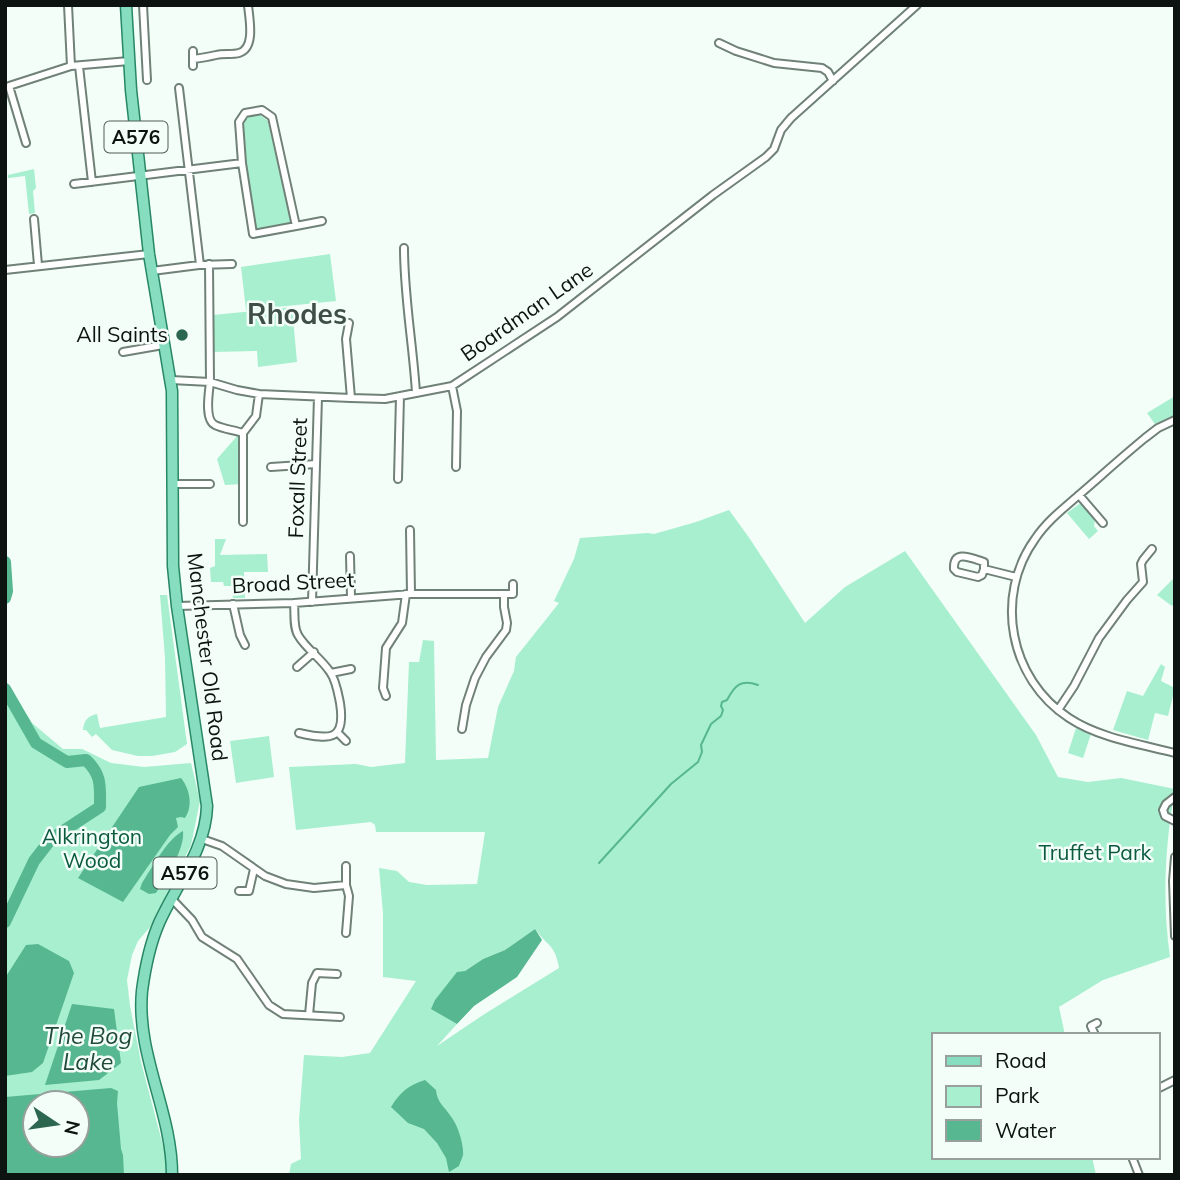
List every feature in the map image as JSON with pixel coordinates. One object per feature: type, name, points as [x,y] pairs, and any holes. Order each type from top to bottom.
[{"type":"main road","name":"Manchester Old Road","points":[[126,5],[129,61],[149,254],[173,402],[173,566],[177,606],[207,814],[202,839],[153,939],[142,989],[144,1042],[168,1135],[172,1175]]},
{"type":"street","points":[[68,5],[92,182]]},
{"type":"street","points":[[144,5],[146,80]]},
{"type":"street","points":[[193,59],[245,50],[250,39],[248,5]]},
{"type":"street","name":"Boardman Lane","points":[[171,380],[210,382],[259,394],[385,399],[452,386],[557,317],[766,157],[774,149],[786,123],[917,5]]},
{"type":"street","points":[[719,43],[774,63],[822,68],[834,81]]},
{"type":"street","points":[[26,143],[9,86],[75,66],[129,61]]},
{"type":"street","points":[[179,88],[200,265]]},
{"type":"street","points":[[296,226],[272,117],[261,110],[245,113],[239,122],[242,163],[253,234],[296,226],[322,221]]},
{"type":"street","points":[[74,184],[242,163]]},
{"type":"street","points":[[34,219],[38,265]]},
{"type":"street","points":[[404,247],[404,277],[416,393]]},
{"type":"street","points":[[5,270],[149,254]]},
{"type":"street","points":[[209,264],[209,420],[213,425],[243,433]]},
{"type":"street","points":[[152,271],[232,264]]},
{"type":"street","points":[[349,323],[346,339],[351,398]]},
{"type":"street","points":[[123,352],[163,345]]},
{"type":"street","points":[[452,386],[457,411],[456,467]]},
{"type":"street","points":[[243,522],[243,433],[256,416],[259,394]]},
{"type":"street","name":"Foxall Street","points":[[312,601],[318,397]]},
{"type":"street","points":[[398,479],[400,397]]},
{"type":"street","points":[[1175,420],[1145,438],[1061,510],[1035,538],[1020,565],[1012,598],[1013,632],[1019,656],[1040,692],[1058,709],[1082,725],[1175,753]]},
{"type":"street","points":[[271,467],[316,464]]},
{"type":"street","points":[[172,484],[210,484]]},
{"type":"street","points":[[1079,495],[1103,523]]},
{"type":"street","points":[[386,696],[383,688],[386,648],[402,623],[408,594],[410,530]]},
{"type":"street","points":[[1058,709],[1074,686],[1099,638],[1143,582],[1141,564],[1152,549]]},
{"type":"street","points":[[350,556],[351,598]]},
{"type":"street","points":[[961,556],[984,562],[984,569],[978,577],[957,572],[954,563],[956,558],[961,556]]},
{"type":"street","points":[[984,569],[1016,577]]},
{"type":"street","name":"Broad Street","points":[[177,606],[294,603],[408,594],[513,594],[513,584]]},
{"type":"street","points":[[473,725],[463,727],[466,705],[486,657],[506,630],[508,622],[504,594]]},
{"type":"street","points":[[294,603],[296,633],[331,673],[341,714],[340,729],[332,735],[320,738],[299,733]]},
{"type":"street","points":[[233,604],[245,645]]},
{"type":"street","points":[[297,667],[314,652]]},
{"type":"street","points":[[331,673],[351,669]]},
{"type":"street","points":[[337,732],[346,741]]},
{"type":"street","points":[[1175,797],[1163,810],[1165,816],[1175,821]]},
{"type":"street","points":[[202,839],[222,846],[274,880],[293,886],[314,888],[346,886]]},
{"type":"street","points":[[1175,857],[1175,936]]},
{"type":"street","points":[[346,866],[349,895],[346,933]]},
{"type":"street","points":[[239,891],[249,891],[254,869]]},
{"type":"street","points":[[171,898],[192,920],[202,937],[237,960],[269,1004],[283,1014],[340,1017]]},
{"type":"street","points":[[309,1015],[312,983],[317,973],[337,974]]},
{"type":"street","points":[[1095,1033],[1091,1026],[1097,1023]]},
{"type":"street","points":[[1159,1088],[1175,1080]]},
{"type":"green space","points":[[260,115],[268,121],[291,224],[254,230],[240,126],[244,117]]},
{"type":"green space","points":[[34,169],[35,213],[29,214],[25,176],[8,178],[8,175]]},
{"type":"green space","points":[[330,254],[336,301],[246,310],[241,267]]},
{"type":"green space","points":[[292,307],[297,362],[258,367],[257,351],[213,352],[213,315]]},
{"type":"green space","points":[[1175,396],[1175,415],[1155,424],[1147,413]]},
{"type":"green space","points":[[238,435],[242,484],[225,485],[217,459]]},
{"type":"green space","points":[[1082,502],[1093,516],[1094,526],[1098,531],[1089,539],[1067,513]]},
{"type":"green space","name":"Truffet Park","points":[[729,510],[805,623],[845,587],[905,551],[1036,735],[1058,777],[1088,782],[1121,778],[1175,789],[1166,873],[1170,957],[1103,980],[1059,1007],[1065,1033],[932,1033],[932,1159],[1092,1159],[1096,1175],[289,1175],[291,1164],[301,1159],[299,1120],[304,1055],[342,1057],[370,1053],[416,981],[383,977],[383,913],[379,868],[397,871],[409,882],[427,885],[477,884],[485,832],[376,832],[375,825],[371,822],[296,830],[289,767],[356,764],[371,767],[405,763],[409,662],[419,662],[423,640],[434,641],[436,760],[488,758],[498,707],[514,671],[516,657],[559,603],[554,601],[574,559],[580,538],[654,534]],"holes":[[[535,929],[553,950],[559,968],[437,1046],[457,1024],[432,1009],[465,971],[483,959],[505,950]]]},
{"type":"green space","points":[[215,539],[226,539],[220,555],[267,554],[268,572],[244,572],[245,598],[233,598],[232,586],[224,586],[223,582],[211,582],[210,568],[215,566]]},
{"type":"green space","points":[[1175,577],[1175,603],[1172,606],[1157,595]]},
{"type":"green space","points":[[160,595],[167,595],[187,744],[175,752],[138,756],[112,750],[96,734],[92,737],[83,730],[87,719],[97,714],[100,728],[166,717]]},
{"type":"green space","points":[[1161,664],[1165,667],[1161,681],[1175,688],[1168,716],[1155,713],[1148,740],[1113,730],[1127,691],[1143,696]]},
{"type":"green space","name":"Alkrington Wood","points":[[5,668],[6,681],[32,723],[63,749],[82,749],[111,763],[144,767],[191,763],[200,801],[191,845],[150,927],[138,941],[127,980],[141,1062],[167,1161],[167,1175],[5,1175]]},
{"type":"green space","points":[[1076,728],[1091,734],[1083,758],[1068,753]]},
{"type":"green space","points":[[269,736],[274,777],[236,783],[230,741]]},
{"type":"water","points":[[181,778],[187,787],[189,798],[185,818],[176,818],[178,827],[123,902],[78,878],[139,787]]},
{"type":"water","points":[[183,831],[178,855],[156,893],[149,894],[140,889],[166,847]]},
{"type":"water","points":[[535,929],[542,940],[517,977],[474,1006],[457,1024],[431,1009],[457,972],[465,971],[483,959],[505,950]]},
{"type":"water","points":[[38,944],[69,961],[74,973],[43,1063],[32,1072],[5,1076],[5,978],[26,945]]},
{"type":"water","name":"The Bog Lake","points":[[72,1004],[114,1009],[121,1063],[99,1080],[45,1085]]},
{"type":"water","points":[[425,1080],[436,1090],[462,1141],[463,1155],[459,1166],[449,1172],[446,1158],[437,1143],[424,1129],[408,1123],[391,1107],[405,1090]]},
{"type":"water","points":[[111,1088],[118,1091],[124,1175],[5,1175],[5,1097],[21,1096],[21,1159],[91,1159],[91,1090]]},
{"type":"waterway","points":[[5,562],[5,598]]},
{"type":"waterway","points":[[599,863],[671,784],[698,762],[702,752],[701,745],[711,724],[721,716],[722,702],[743,683],[758,685]]},
{"type":"waterway","points":[[5,689],[36,743],[67,762],[86,760],[97,776],[100,793],[100,807],[51,839],[34,861],[5,922]]},
{"type":"place","name":"All Saints","points":[[182,335]]},
{"type":"district","name":"Rhodes","points":[[297,314]]}]
